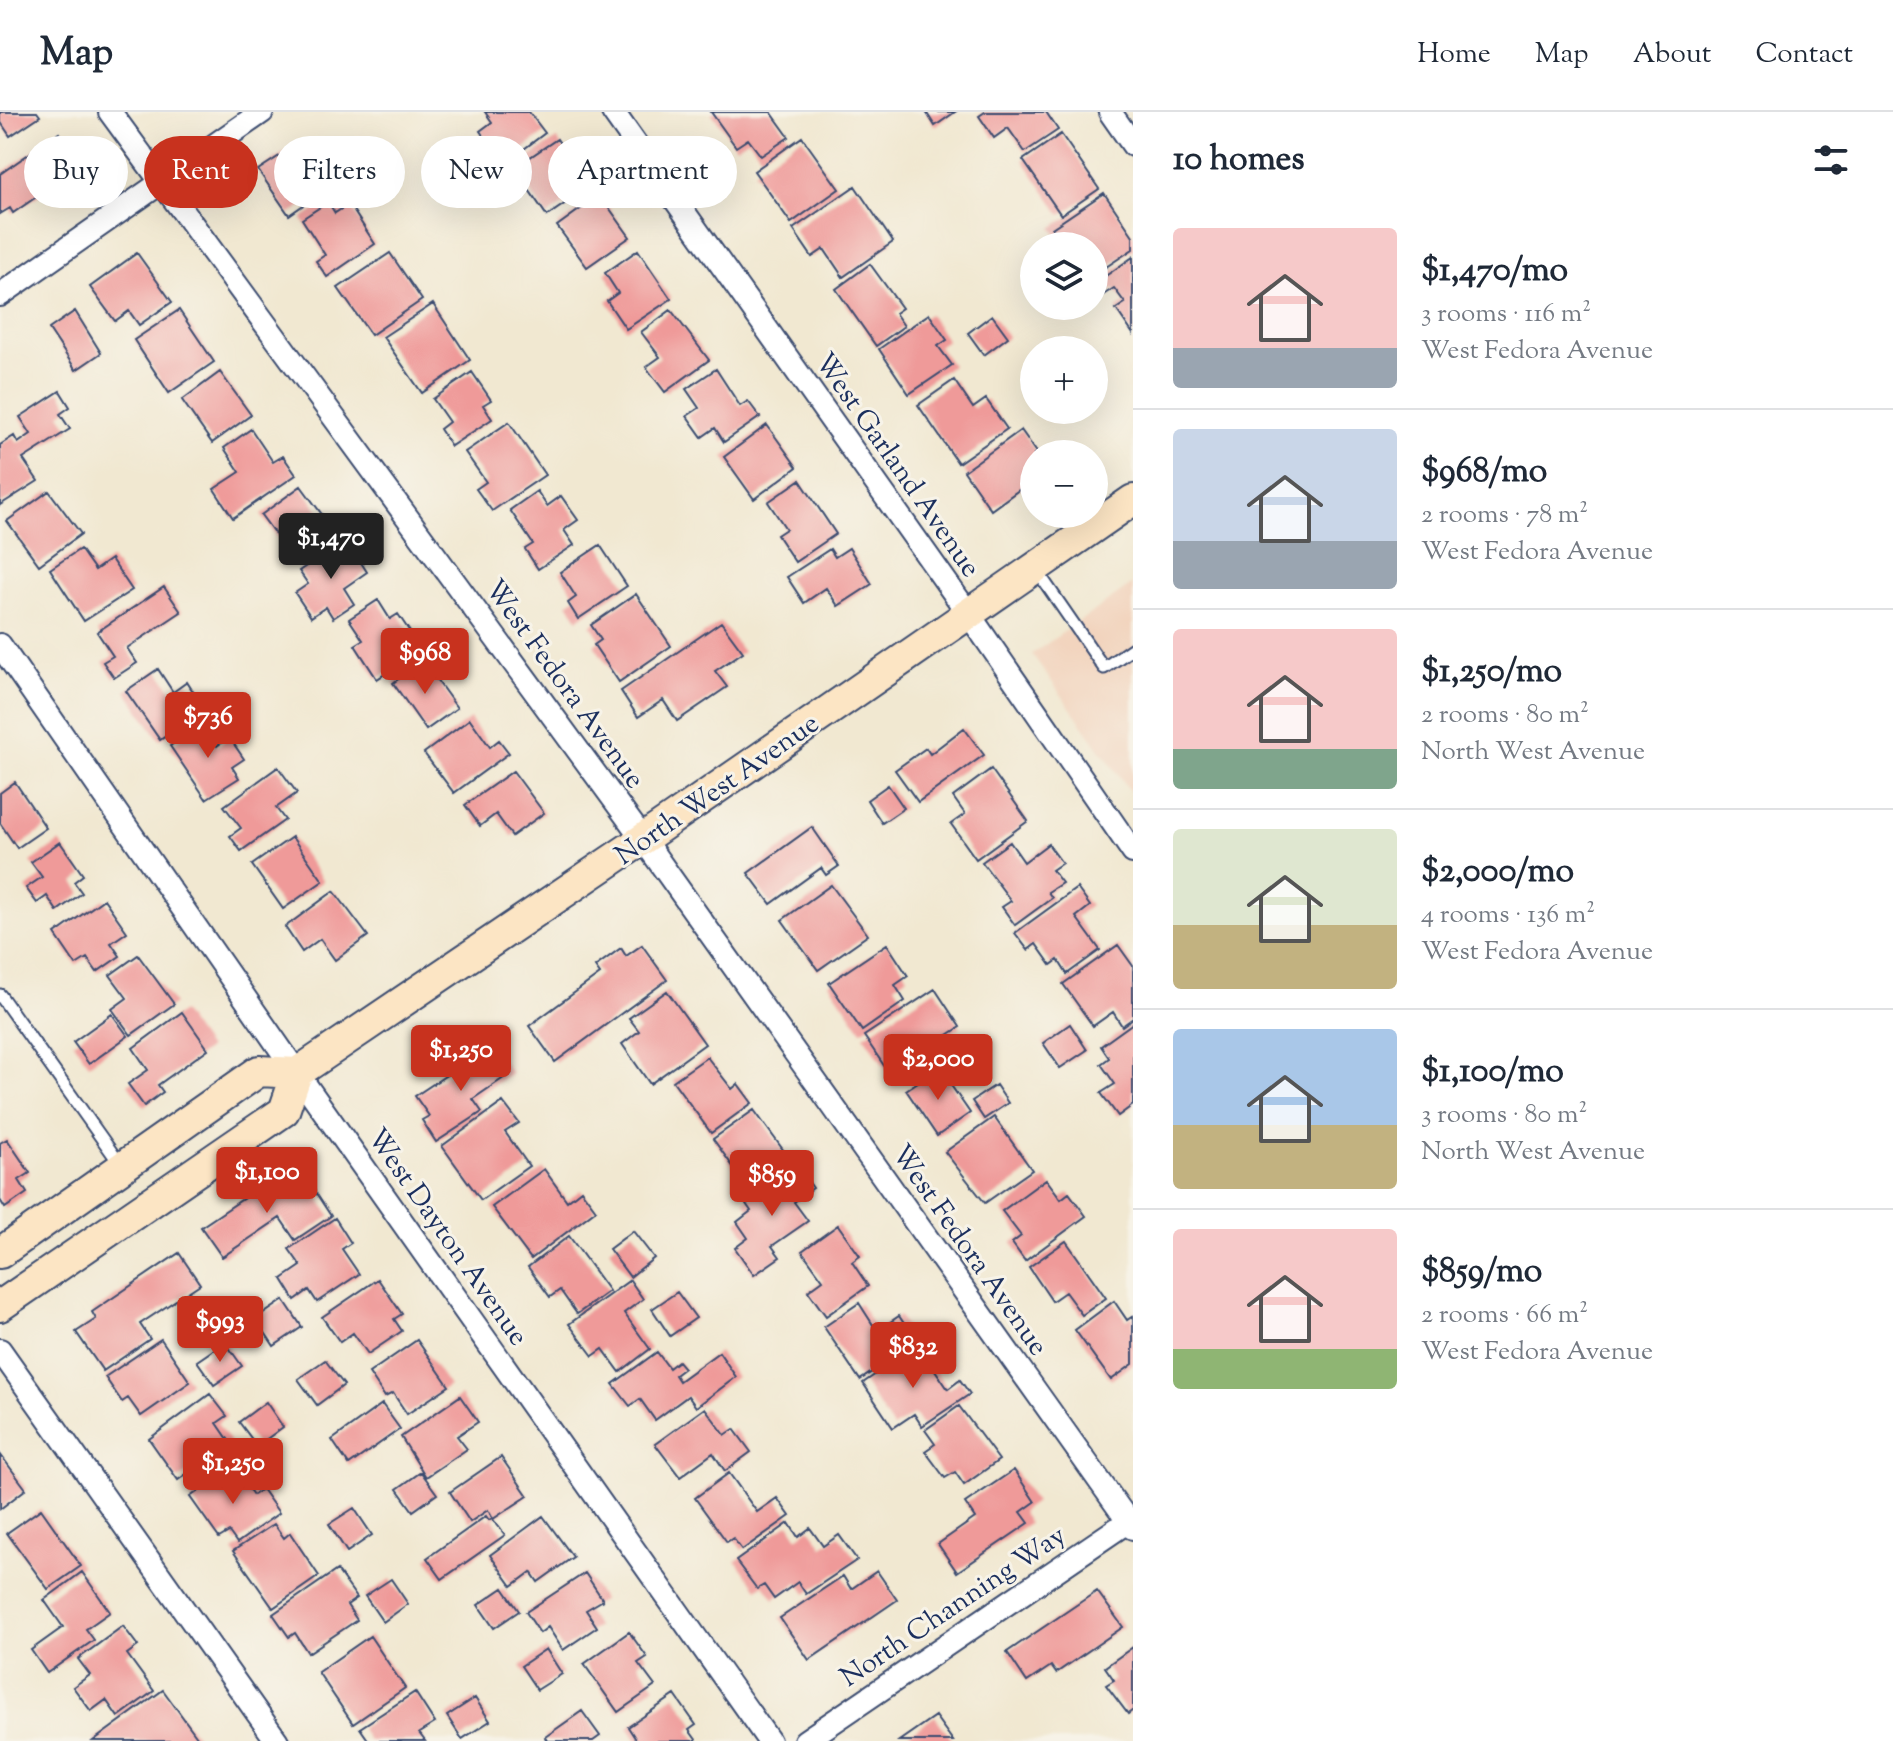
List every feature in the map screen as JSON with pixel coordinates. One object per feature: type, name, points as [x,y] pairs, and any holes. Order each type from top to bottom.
[{"type":"main road","name":"North West Avenue","points":[[297,1073],[643,839],[1133,500]]},
{"type":"main road","points":[[0,1253],[259,1071],[297,1073],[284,1111],[0,1306]]},
{"type":"street","name":"West Fedora Avenue","points":[[110,112],[144,157]]},
{"type":"street","points":[[227,136],[262,112]]},
{"type":"street","name":"West Garland Avenue","points":[[613,112],[968,613],[1133,852]]},
{"type":"street","points":[[1110,112],[1133,145]]},
{"type":"street","points":[[0,295],[144,194]]},
{"type":"street","name":"West Fedora Avenue","points":[[182,208],[643,839],[1131,1523]]},
{"type":"street","name":"West Dayton Avenue","points":[[0,645],[297,1073],[769,1741]]},
{"type":"street","points":[[0,1350],[277,1741]]},
{"type":"street","name":"North Channing Way","points":[[805,1741],[1131,1523]]},
{"type":"lane","points":[[1035,567],[1104,668],[1133,648]]},
{"type":"lane","points":[[0,995],[123,1168]]},
{"type":"shaded area","points":[[1133,584],[1133,795],[1032,654]]},
{"type":"building","points":[[0,112],[37,112],[40,116],[10,136],[0,121]]},
{"type":"building","points":[[485,112],[529,112],[545,133],[532,143],[532,136],[484,136],[480,131],[492,122]]},
{"type":"building","points":[[711,112],[771,112],[789,137],[761,156],[748,139],[737,146],[737,136],[728,136]]},
{"type":"building","points":[[926,112],[955,112],[935,126]]},
{"type":"building","points":[[985,112],[1046,112],[1058,130],[1025,152],[1008,128],[994,138],[979,116]]},
{"type":"building","points":[[1061,134],[1099,189],[1061,215],[1023,160]]},
{"type":"building","points":[[802,137],[839,189],[791,223],[754,171]]},
{"type":"building","points":[[548,145],[548,208],[559,208],[547,216],[532,194],[532,156]]},
{"type":"building","points":[[24,157],[24,205],[13,213],[10,208],[0,214],[0,174]]},
{"type":"building","points":[[274,160],[274,193],[258,170]]},
{"type":"building","points":[[855,186],[893,242],[843,277],[824,249],[812,257],[793,229]]},
{"type":"building","points":[[1104,193],[1133,236],[1133,249],[1108,266],[1108,232],[1055,232],[1052,228]]},
{"type":"building","points":[[284,208],[299,208],[289,215]]},
{"type":"building","points":[[319,208],[332,208],[335,213],[343,208],[352,208],[375,244],[327,277],[316,261],[325,255],[302,219]]},
{"type":"building","points":[[582,208],[609,208],[630,237],[587,267],[557,226]]},
{"type":"building","points":[[638,250],[671,299],[626,329],[607,301],[618,293],[605,273]]},
{"type":"building","points":[[137,253],[172,302],[139,325],[129,311],[115,321],[90,287]]},
{"type":"building","points":[[390,253],[422,300],[371,335],[338,288]]},
{"type":"building","points":[[1133,257],[1133,334],[1116,309],[1125,303],[1114,288],[1108,292],[1108,274]]},
{"type":"building","points":[[870,264],[902,308],[895,313],[904,326],[876,346],[836,289]]},
{"type":"building","points":[[433,304],[470,360],[422,393],[383,337]]},
{"type":"building","points":[[179,310],[214,362],[169,393],[134,340]]},
{"type":"building","points":[[671,310],[709,360],[665,392],[646,367],[660,357],[641,332]]},
{"type":"building","points":[[75,311],[101,353],[76,370],[49,329]]},
{"type":"building","points":[[929,314],[947,340],[938,346],[952,365],[909,394],[879,349]]},
{"type":"building","points":[[992,315],[1008,337],[984,355],[968,333]]},
{"type":"building","points":[[716,369],[740,406],[748,401],[760,417],[724,442],[715,428],[702,437],[687,416],[699,408],[686,389]]},
{"type":"building","points":[[220,372],[251,415],[212,443],[182,400]]},
{"type":"building","points":[[472,372],[491,400],[483,405],[492,419],[451,446],[440,429],[449,422],[433,399]]},
{"type":"building","points":[[954,380],[973,408],[986,399],[1007,429],[958,463],[918,405]]},
{"type":"building","points":[[60,391],[70,407],[60,414],[70,429],[23,459],[38,481],[0,505],[0,445],[14,436],[18,443],[31,434],[20,417]]},
{"type":"building","points":[[509,422],[545,475],[492,511],[476,489],[486,482],[465,452]]},
{"type":"building","points":[[767,425],[797,467],[754,499],[724,457]]},
{"type":"building","points":[[251,429],[273,462],[283,456],[296,475],[233,518],[214,489],[240,472],[224,448]]},
{"type":"building","points":[[1021,430],[1028,440],[1020,440],[1020,489],[991,510],[964,471]]},
{"type":"building","points":[[800,480],[836,534],[795,562],[777,535],[786,529],[768,502]]},
{"type":"building","points":[[301,486],[332,528],[292,557],[261,515]]},
{"type":"building","points":[[49,491],[81,534],[39,565],[7,521]]},
{"type":"building","points":[[537,491],[547,506],[561,496],[578,520],[564,530],[574,545],[538,569],[525,549],[533,544],[510,510]]},
{"type":"building","points":[[346,539],[367,572],[344,588],[354,604],[333,618],[326,607],[311,617],[295,593],[308,584],[299,571]]},
{"type":"building","points":[[600,545],[627,586],[578,619],[568,603],[576,597],[560,572]]},
{"type":"building","points":[[849,548],[872,584],[838,606],[826,588],[804,603],[787,577],[830,549],[835,557]]},
{"type":"building","points":[[80,549],[95,570],[111,559],[132,590],[84,621],[50,569]]},
{"type":"building","points":[[164,587],[181,612],[127,648],[137,663],[114,678],[103,662],[113,656],[97,632]]},
{"type":"building","points":[[636,594],[671,646],[619,682],[594,645],[601,640],[591,625]]},
{"type":"building","points":[[378,600],[390,619],[398,614],[422,650],[377,679],[355,645],[363,640],[349,619]]},
{"type":"building","points":[[721,622],[743,652],[715,671],[727,687],[677,721],[663,700],[638,717],[621,691]]},
{"type":"building","points":[[423,661],[457,708],[426,730],[393,683]]},
{"type":"building","points":[[158,669],[173,692],[187,682],[194,693],[181,702],[192,718],[160,740],[126,691]]},
{"type":"building","points":[[470,719],[490,747],[499,740],[509,753],[454,793],[424,753]]},
{"type":"building","points":[[202,724],[217,746],[229,737],[244,759],[232,767],[239,778],[206,799],[170,746]]},
{"type":"building","points":[[964,728],[984,755],[918,802],[895,770],[926,748],[930,754]]},
{"type":"building","points":[[278,767],[297,793],[276,808],[285,820],[241,851],[230,836],[241,828],[224,806]]},
{"type":"building","points":[[991,769],[1028,821],[976,859],[951,824],[965,814],[953,797]]},
{"type":"building","points":[[513,771],[544,813],[512,836],[496,814],[480,826],[465,805]]},
{"type":"building","points":[[15,782],[46,828],[17,848],[0,823],[0,793]]},
{"type":"building","points":[[888,785],[904,808],[882,823],[867,800]]},
{"type":"building","points":[[812,827],[839,866],[826,875],[821,868],[771,904],[748,873]]},
{"type":"building","points":[[292,837],[323,881],[283,909],[252,865]]},
{"type":"building","points":[[60,842],[83,875],[74,882],[82,893],[57,911],[47,896],[37,903],[26,888],[42,877],[31,862]]},
{"type":"building","points":[[1010,842],[1024,862],[1048,844],[1062,863],[1052,870],[1062,883],[1048,892],[1052,898],[1015,925],[1002,907],[1011,901],[982,862]]},
{"type":"building","points":[[831,885],[868,935],[818,970],[782,920]]},
{"type":"building","points":[[1077,888],[1090,906],[1076,917],[1100,950],[1067,974],[1058,960],[1051,965],[1036,944],[1028,950],[1015,933]]},
{"type":"building","points":[[334,891],[368,936],[335,960],[320,939],[302,952],[285,927]]},
{"type":"building","points":[[104,899],[127,932],[111,943],[120,956],[97,972],[87,958],[76,965],[55,934]]},
{"type":"building","points":[[887,944],[908,976],[895,985],[905,1001],[862,1031],[829,983]]},
{"type":"building","points":[[642,945],[667,980],[555,1062],[529,1026],[600,974],[595,967],[621,948],[626,956]]},
{"type":"building","points":[[1118,945],[1133,966],[1133,1018],[1122,1026],[1113,1012],[1093,1026],[1063,984]]},
{"type":"building","points":[[138,955],[174,1004],[131,1035],[112,1009],[127,998],[110,975]]},
{"type":"building","points":[[935,989],[960,1027],[914,1057],[920,1066],[895,1082],[864,1036]]},
{"type":"building","points":[[667,991],[705,1044],[650,1084],[622,1044],[639,1031],[629,1018]]},
{"type":"building","points":[[182,1012],[208,1049],[158,1085],[163,1092],[144,1106],[128,1084],[148,1070],[133,1048]]},
{"type":"building","points":[[112,1014],[128,1036],[89,1064],[73,1042]]},
{"type":"building","points":[[1133,1023],[1133,1105],[1118,1116],[1101,1093],[1115,1084],[1101,1064],[1109,1058],[1101,1046]]},
{"type":"building","points":[[1070,1024],[1087,1050],[1060,1068],[1043,1043]]},
{"type":"building","points":[[492,1045],[511,1073],[473,1099],[482,1112],[436,1142],[422,1120],[429,1116],[415,1096]]},
{"type":"building","points":[[707,1057],[732,1089],[738,1084],[752,1103],[711,1133],[673,1081]]},
{"type":"building","points":[[939,1068],[970,1113],[937,1136],[906,1090]]},
{"type":"building","points":[[996,1085],[1008,1103],[984,1119],[972,1101]]},
{"type":"building","points":[[503,1102],[519,1123],[505,1132],[529,1166],[481,1200],[442,1146]]},
{"type":"building","points":[[754,1110],[792,1162],[762,1185],[752,1172],[742,1179],[713,1139]]},
{"type":"building","points":[[994,1117],[1032,1170],[985,1203],[945,1152]]},
{"type":"building","points":[[7,1139],[30,1173],[19,1180],[27,1193],[5,1208],[0,1200],[0,1143]]},
{"type":"building","points":[[796,1164],[813,1188],[794,1202],[808,1221],[772,1246],[780,1257],[754,1275],[735,1248],[748,1238],[737,1222],[751,1211],[744,1201]]},
{"type":"building","points":[[544,1169],[567,1201],[581,1190],[596,1210],[531,1259],[492,1207]]},
{"type":"building","points":[[280,1174],[292,1192],[308,1181],[331,1216],[295,1240],[280,1218],[222,1257],[201,1227]]},
{"type":"building","points":[[1046,1179],[1061,1199],[1069,1193],[1086,1216],[1025,1261],[1012,1243],[1021,1236],[1002,1211]]},
{"type":"building","points":[[335,1218],[351,1243],[342,1249],[359,1274],[317,1302],[309,1290],[295,1300],[282,1279],[301,1266],[289,1249]]},
{"type":"building","points":[[838,1225],[860,1256],[852,1262],[868,1286],[826,1316],[808,1291],[823,1280],[802,1251]]},
{"type":"building","points":[[633,1231],[654,1258],[630,1277],[609,1249]]},
{"type":"building","points":[[569,1236],[609,1291],[577,1314],[560,1290],[550,1297],[528,1267]]},
{"type":"building","points":[[1066,1241],[1106,1298],[1082,1315],[1065,1292],[1052,1301],[1029,1267]]},
{"type":"building","points":[[179,1253],[200,1284],[140,1324],[150,1339],[103,1371],[76,1332],[96,1319],[92,1312]]},
{"type":"building","points":[[378,1279],[402,1314],[394,1319],[402,1331],[368,1354],[353,1333],[340,1342],[322,1317]]},
{"type":"building","points":[[630,1280],[643,1299],[624,1313],[650,1349],[620,1372],[603,1349],[593,1356],[569,1324]]},
{"type":"building","points":[[677,1292],[696,1318],[670,1336],[652,1309]]},
{"type":"building","points":[[284,1300],[302,1327],[274,1346],[256,1319]]},
{"type":"building","points":[[1114,1301],[1127,1320],[1133,1316],[1133,1364],[1111,1380],[1075,1330]]},
{"type":"building","points":[[859,1303],[877,1331],[899,1316],[916,1342],[860,1380],[824,1327]]},
{"type":"building","points":[[161,1339],[190,1382],[141,1416],[128,1398],[122,1402],[105,1377]]},
{"type":"building","points":[[417,1340],[449,1386],[407,1414],[393,1393],[385,1397],[369,1373]]},
{"type":"building","points":[[225,1342],[242,1366],[214,1385],[197,1361]]},
{"type":"building","points":[[918,1345],[948,1389],[960,1380],[970,1394],[922,1426],[914,1414],[893,1428],[863,1383]]},
{"type":"building","points":[[657,1352],[669,1368],[678,1361],[684,1368],[675,1375],[679,1381],[719,1352],[736,1377],[696,1407],[688,1396],[655,1420],[640,1399],[630,1406],[613,1384]]},
{"type":"building","points":[[325,1360],[344,1385],[317,1405],[298,1379]]},
{"type":"building","points":[[210,1394],[227,1416],[217,1423],[230,1442],[178,1480],[149,1439]]},
{"type":"building","points":[[460,1396],[478,1422],[457,1436],[467,1449],[426,1477],[401,1437]]},
{"type":"building","points":[[266,1402],[283,1427],[257,1446],[239,1422]]},
{"type":"building","points":[[382,1404],[400,1429],[349,1465],[332,1440]]},
{"type":"building","points":[[959,1406],[999,1460],[964,1485],[955,1472],[945,1478],[925,1451],[935,1444],[925,1430]]},
{"type":"building","points":[[705,1408],[725,1435],[734,1429],[751,1452],[725,1471],[713,1453],[680,1477],[655,1444]]},
{"type":"building","points":[[0,1454],[26,1489],[0,1509]]},
{"type":"building","points":[[501,1457],[528,1496],[493,1519],[488,1510],[470,1522],[450,1492]]},
{"type":"building","points":[[233,1467],[253,1495],[262,1489],[279,1513],[237,1543],[229,1532],[219,1538],[190,1497]]},
{"type":"building","points":[[1014,1470],[1035,1502],[1021,1512],[1029,1523],[957,1572],[938,1544],[975,1518],[965,1503]]},
{"type":"building","points":[[421,1472],[437,1494],[413,1511],[397,1489]]},
{"type":"building","points":[[729,1473],[757,1512],[777,1498],[790,1516],[742,1550],[733,1538],[727,1542],[695,1498]]},
{"type":"building","points":[[354,1508],[372,1535],[347,1552],[329,1524]]},
{"type":"building","points":[[41,1509],[81,1566],[48,1589],[7,1533]]},
{"type":"building","points":[[486,1516],[489,1520],[492,1518],[505,1535],[442,1579],[427,1558]]},
{"type":"building","points":[[543,1516],[573,1557],[538,1582],[531,1572],[512,1586],[490,1555]]},
{"type":"building","points":[[789,1523],[798,1537],[810,1528],[823,1546],[839,1535],[857,1560],[806,1594],[798,1582],[774,1599],[764,1585],[757,1589],[736,1561]]},
{"type":"building","points":[[274,1524],[284,1538],[290,1533],[319,1576],[273,1608],[233,1551]]},
{"type":"building","points":[[337,1570],[357,1598],[347,1605],[357,1620],[308,1653],[295,1633],[289,1637],[273,1614]]},
{"type":"building","points":[[877,1571],[897,1600],[809,1660],[780,1618],[843,1576],[851,1589]]},
{"type":"building","points":[[82,1572],[110,1612],[86,1629],[94,1640],[47,1673],[31,1650],[63,1627],[44,1600]]},
{"type":"building","points":[[585,1573],[603,1600],[586,1610],[597,1627],[563,1650],[548,1627],[540,1633],[526,1612]]},
{"type":"building","points":[[391,1579],[408,1604],[383,1622],[365,1596]]},
{"type":"building","points":[[503,1588],[519,1611],[494,1628],[478,1605]]},
{"type":"building","points":[[1097,1591],[1123,1627],[1056,1673],[1051,1666],[1027,1682],[1007,1652]]},
{"type":"building","points":[[123,1626],[138,1646],[127,1654],[154,1691],[118,1717],[106,1700],[91,1711],[73,1687],[90,1675],[78,1659]]},
{"type":"building","points":[[629,1632],[647,1657],[638,1663],[655,1686],[618,1712],[584,1664]]},
{"type":"building","points":[[370,1636],[405,1688],[353,1724],[318,1672]]},
{"type":"building","points":[[1133,1647],[1133,1710],[1128,1714],[1106,1685],[1114,1680],[1105,1667]]},
{"type":"building","points":[[546,1649],[562,1674],[537,1690],[521,1666]]},
{"type":"building","points":[[163,1690],[200,1741],[93,1741]]},
{"type":"building","points":[[415,1692],[435,1723],[419,1733],[425,1741],[369,1741],[360,1728]]},
{"type":"building","points":[[675,1695],[696,1725],[689,1730],[697,1741],[637,1741],[628,1727]]},
{"type":"building","points":[[475,1698],[490,1721],[462,1739],[447,1716]]},
{"type":"building","points":[[582,1711],[600,1736],[593,1741],[547,1741],[545,1737]]},
{"type":"building","points":[[935,1716],[953,1741],[899,1741]]}]
